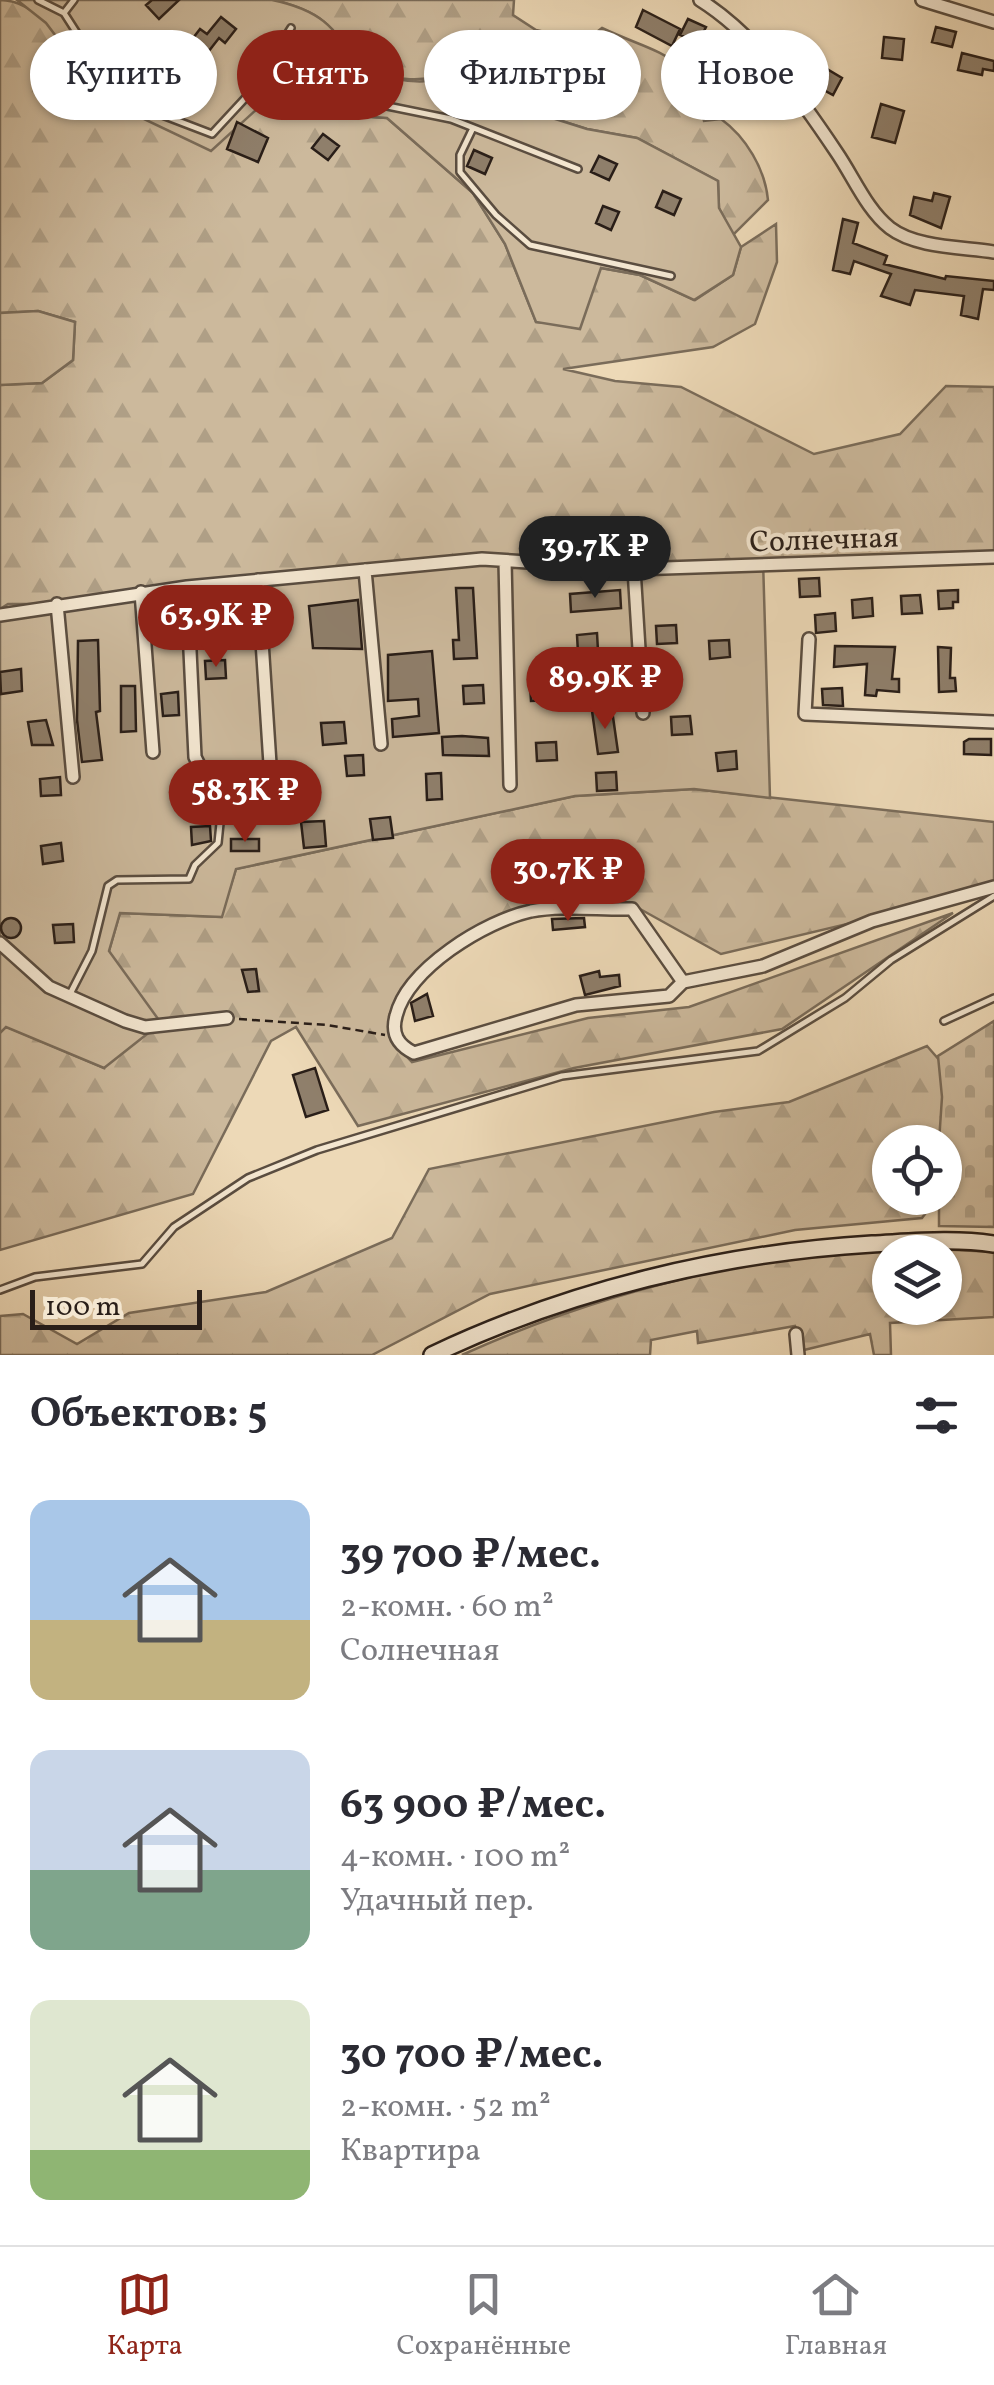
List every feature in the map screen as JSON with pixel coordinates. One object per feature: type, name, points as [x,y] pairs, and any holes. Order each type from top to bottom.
[{"type":"main road","points":[[432,1355],[501,1322],[581,1295],[746,1256],[923,1241],[994,1244]]},
{"type":"street","points":[[700,0],[755,49],[803,103],[874,211],[890,228],[906,238],[994,252]]},
{"type":"street","points":[[930,1],[994,22]]},
{"type":"street","name":"Солнечная","points":[[0,615],[187,586],[505,560],[634,570],[994,557]]},
{"type":"street","points":[[505,560],[510,785]]},
{"type":"street","points":[[366,570],[381,744]]},
{"type":"street","points":[[634,570],[643,713]]},
{"type":"street","points":[[258,580],[273,810]]},
{"type":"street","points":[[187,586],[195,757],[201,769],[224,784]]},
{"type":"street","points":[[141,592],[152,752]]},
{"type":"street","points":[[58,604],[72,777]]},
{"type":"street","points":[[809,638],[805,714],[994,722]]},
{"type":"street","points":[[683,982],[632,910],[532,911],[499,922],[423,969],[404,989],[394,1020],[396,1036],[400,1046],[414,1052],[576,1005],[670,996],[683,982],[763,966],[872,921],[994,888]]},
{"type":"street","points":[[0,944],[49,988],[145,1027],[227,1018]]},
{"type":"street","points":[[796,1334],[798,1355]]},
{"type":"lane","points":[[38,0],[64,12],[114,91],[132,103],[212,134],[237,108]]},
{"type":"lane","points":[[64,12],[74,0]]},
{"type":"lane","points":[[404,109],[451,119],[578,170]]},
{"type":"lane","points":[[473,128],[460,155],[460,172],[496,214],[530,245],[671,276]]},
{"type":"lane","points":[[70,994],[92,951],[108,886],[117,880],[189,879],[195,865],[218,843],[224,784],[271,779]]},
{"type":"lane","points":[[0,1290],[35,1278],[142,1264],[174,1227],[248,1178],[374,1130],[562,1076],[758,1051],[845,998],[891,960],[994,896]]},
{"type":"lane","points":[[944,1021],[994,998]]},
{"type":"path","points":[[227,1018],[327,1025],[396,1036]]},
{"type":"green space","points":[[0,0],[32,11],[53,30],[30,30],[30,120],[217,120],[217,107],[237,108],[237,120],[389,120],[473,193],[505,244],[536,322],[562,324],[601,268],[640,275],[695,300],[733,275],[741,247],[776,224],[777,262],[755,324],[713,347],[563,369],[615,381],[681,387],[814,454],[900,434],[946,386],[994,387],[994,555],[0,609],[0,385],[42,383],[73,360],[75,322],[38,311],[0,313]]},
{"type":"green space","points":[[17,0],[272,0],[301,8],[333,30],[237,30],[237,120],[245,120],[211,151],[146,120],[217,120],[217,30],[51,30]]},
{"type":"green space","points":[[272,0],[514,0],[513,15],[536,30],[424,30],[424,79],[410,79],[404,78],[404,30],[333,30],[301,8]]},
{"type":"green space","points":[[641,45],[661,54],[661,120],[722,120],[746,144],[758,165],[768,200],[733,235],[719,208],[718,181],[637,138],[558,120],[641,120]]},
{"type":"green space","points":[[404,80],[424,81],[424,120],[558,120],[637,138],[718,181],[719,208],[741,247],[733,275],[694,300],[640,275],[601,268],[580,329],[536,322],[505,244],[473,193],[389,120],[404,120]]},
{"type":"green space","points":[[38,311],[75,322],[73,360],[42,383],[0,385],[0,313]]},
{"type":"green space","points":[[482,559],[634,569],[763,560],[770,798],[694,789],[575,796],[236,869],[222,917],[120,913],[109,951],[161,1023],[104,1068],[6,1027],[0,1033],[0,609],[8,604],[57,604]]},
{"type":"green space","points":[[694,789],[994,822],[994,889],[721,954],[631,904],[498,919],[411,985],[391,1040],[412,1062],[588,1018],[689,1007],[953,913],[782,1029],[574,1068],[358,1126],[296,1027],[271,1041],[193,1194],[0,1250],[0,1033],[5,1026],[104,1068],[109,951],[120,913],[221,917],[236,869],[575,796]]},
{"type":"green space","points":[[994,1021],[994,1227],[939,1226],[939,1215],[962,1215],[962,1125],[940,1125],[938,1056]]},
{"type":"green space","points":[[927,1046],[969,1094],[954,1125],[872,1125],[872,1215],[924,1215],[922,1218],[795,1230],[490,1294],[372,1355],[0,1355],[0,1316],[23,1314],[77,1344],[129,1313],[266,1292],[392,1238],[429,1169],[714,1112],[789,1102]]},
{"type":"green space","points":[[872,1250],[872,1325],[890,1325],[891,1355],[874,1355],[870,1334],[804,1350],[795,1326],[698,1343],[697,1331],[651,1340],[650,1355],[462,1355],[541,1322],[623,1295],[749,1264]]},
{"type":"green space","points":[[962,1250],[994,1252],[994,1317],[962,1319]]},
{"type":"building","points":[[152,0],[179,0],[159,19],[146,5]]},
{"type":"building","points":[[643,10],[680,29],[661,30],[661,40],[636,27]]},
{"type":"building","points":[[221,17],[236,29],[225,43],[219,38],[217,41],[217,30],[210,30]]},
{"type":"building","points":[[688,19],[706,27],[704,30],[682,30]]},
{"type":"building","points":[[936,27],[956,32],[952,47],[932,42]]},
{"type":"building","points":[[884,37],[904,39],[902,60],[882,58]]},
{"type":"building","points":[[962,53],[994,61],[994,71],[983,69],[982,75],[958,70]]},
{"type":"building","points":[[829,70],[842,78],[833,95],[829,93]]},
{"type":"building","points":[[881,104],[904,111],[895,143],[872,137]]},
{"type":"building","points":[[237,122],[268,138],[258,162],[227,149]]},
{"type":"building","points":[[323,134],[339,146],[328,160],[312,148]]},
{"type":"building","points":[[474,150],[492,158],[485,174],[467,166]]},
{"type":"building","points":[[599,156],[617,164],[609,180],[591,172]]},
{"type":"building","points":[[663,191],[681,199],[674,215],[656,207]]},
{"type":"building","points":[[934,193],[950,197],[941,228],[910,215],[914,197],[932,201]]},
{"type":"building","points":[[603,206],[619,212],[611,230],[596,223]]},
{"type":"building","points":[[843,219],[858,223],[853,243],[887,256],[884,264],[945,279],[946,276],[994,281],[994,290],[983,289],[978,319],[961,315],[964,296],[915,290],[910,305],[881,296],[891,274],[854,261],[850,274],[833,270]]},
{"type":"building","points":[[819,578],[820,596],[800,597],[799,579]]},
{"type":"building","points":[[456,588],[473,588],[477,658],[454,659],[453,640],[459,640]]},
{"type":"building","points":[[620,590],[621,608],[571,612],[570,594]]},
{"type":"building","points":[[958,590],[958,602],[953,602],[953,608],[939,609],[938,591]]},
{"type":"building","points":[[920,595],[922,613],[902,614],[901,596]]},
{"type":"building","points":[[872,598],[873,616],[853,618],[852,600]]},
{"type":"building","points":[[358,600],[362,649],[313,648],[309,606]]},
{"type":"building","points":[[835,613],[836,631],[816,633],[815,615]]},
{"type":"building","points":[[676,625],[677,643],[657,644],[656,626]]},
{"type":"building","points":[[597,633],[598,651],[578,653],[577,635]]},
{"type":"building","points":[[98,640],[100,711],[96,712],[102,760],[82,762],[77,720],[78,641]]},
{"type":"building","points":[[729,640],[730,657],[710,659],[709,641]]},
{"type":"building","points":[[835,646],[895,647],[892,679],[899,679],[899,692],[877,690],[876,696],[865,695],[867,664],[834,667]]},
{"type":"building","points":[[938,647],[951,648],[950,678],[955,678],[956,691],[939,692]]},
{"type":"building","points":[[432,651],[439,733],[393,737],[392,719],[419,716],[418,699],[388,701],[388,655]]},
{"type":"building","points":[[225,660],[226,678],[206,679],[205,661]]},
{"type":"building","points":[[21,669],[22,691],[1,694],[0,672]]},
{"type":"building","points":[[675,678],[676,695],[656,697],[655,679]]},
{"type":"building","points":[[550,682],[551,700],[531,701],[530,683]]},
{"type":"building","points":[[483,685],[484,703],[464,704],[463,686]]},
{"type":"building","points":[[121,686],[135,686],[136,731],[121,732]]},
{"type":"building","points":[[842,688],[843,706],[823,705],[822,689]]},
{"type":"building","points":[[178,692],[179,715],[163,716],[161,694]]},
{"type":"building","points":[[612,710],[618,752],[598,754],[592,711]]},
{"type":"building","points":[[690,716],[692,734],[672,735],[671,717]]},
{"type":"building","points":[[46,720],[53,745],[32,745],[28,722]]},
{"type":"building","points":[[344,722],[346,743],[323,745],[321,723]]},
{"type":"building","points":[[442,737],[488,738],[489,756],[443,755]]},
{"type":"building","points":[[991,739],[991,755],[964,754],[964,742]]},
{"type":"building","points":[[556,742],[557,760],[537,761],[536,743]]},
{"type":"building","points":[[736,751],[737,769],[718,771],[716,753]]},
{"type":"building","points":[[363,755],[364,775],[347,776],[345,756]]},
{"type":"building","points":[[616,772],[617,790],[597,791],[596,773]]},
{"type":"building","points":[[441,773],[442,799],[427,800],[426,774]]},
{"type":"building","points":[[60,777],[61,795],[41,796],[40,779]]},
{"type":"building","points":[[390,817],[393,838],[373,840],[370,819]]},
{"type":"building","points":[[324,821],[326,846],[304,848],[301,822]]},
{"type":"building","points":[[210,826],[211,841],[192,845],[191,827]]},
{"type":"building","points":[[231,839],[259,839],[259,851],[231,851]]},
{"type":"building","points":[[61,843],[63,861],[43,864],[41,846]]},
{"type":"building","points":[[7,918],[15,918],[21,928],[15,938],[7,938],[1,932],[1,924]]},
{"type":"building","points":[[584,918],[585,927],[553,930],[552,919]]},
{"type":"building","points":[[73,924],[74,942],[55,943],[53,925]]},
{"type":"building","points":[[256,969],[259,991],[248,992],[242,970]]},
{"type":"building","points":[[599,971],[600,977],[619,975],[620,986],[585,995],[580,976]]},
{"type":"building","points":[[427,994],[433,1016],[415,1021],[411,1003]]},
{"type":"building","points":[[315,1068],[328,1110],[306,1117],[293,1075]]}]
